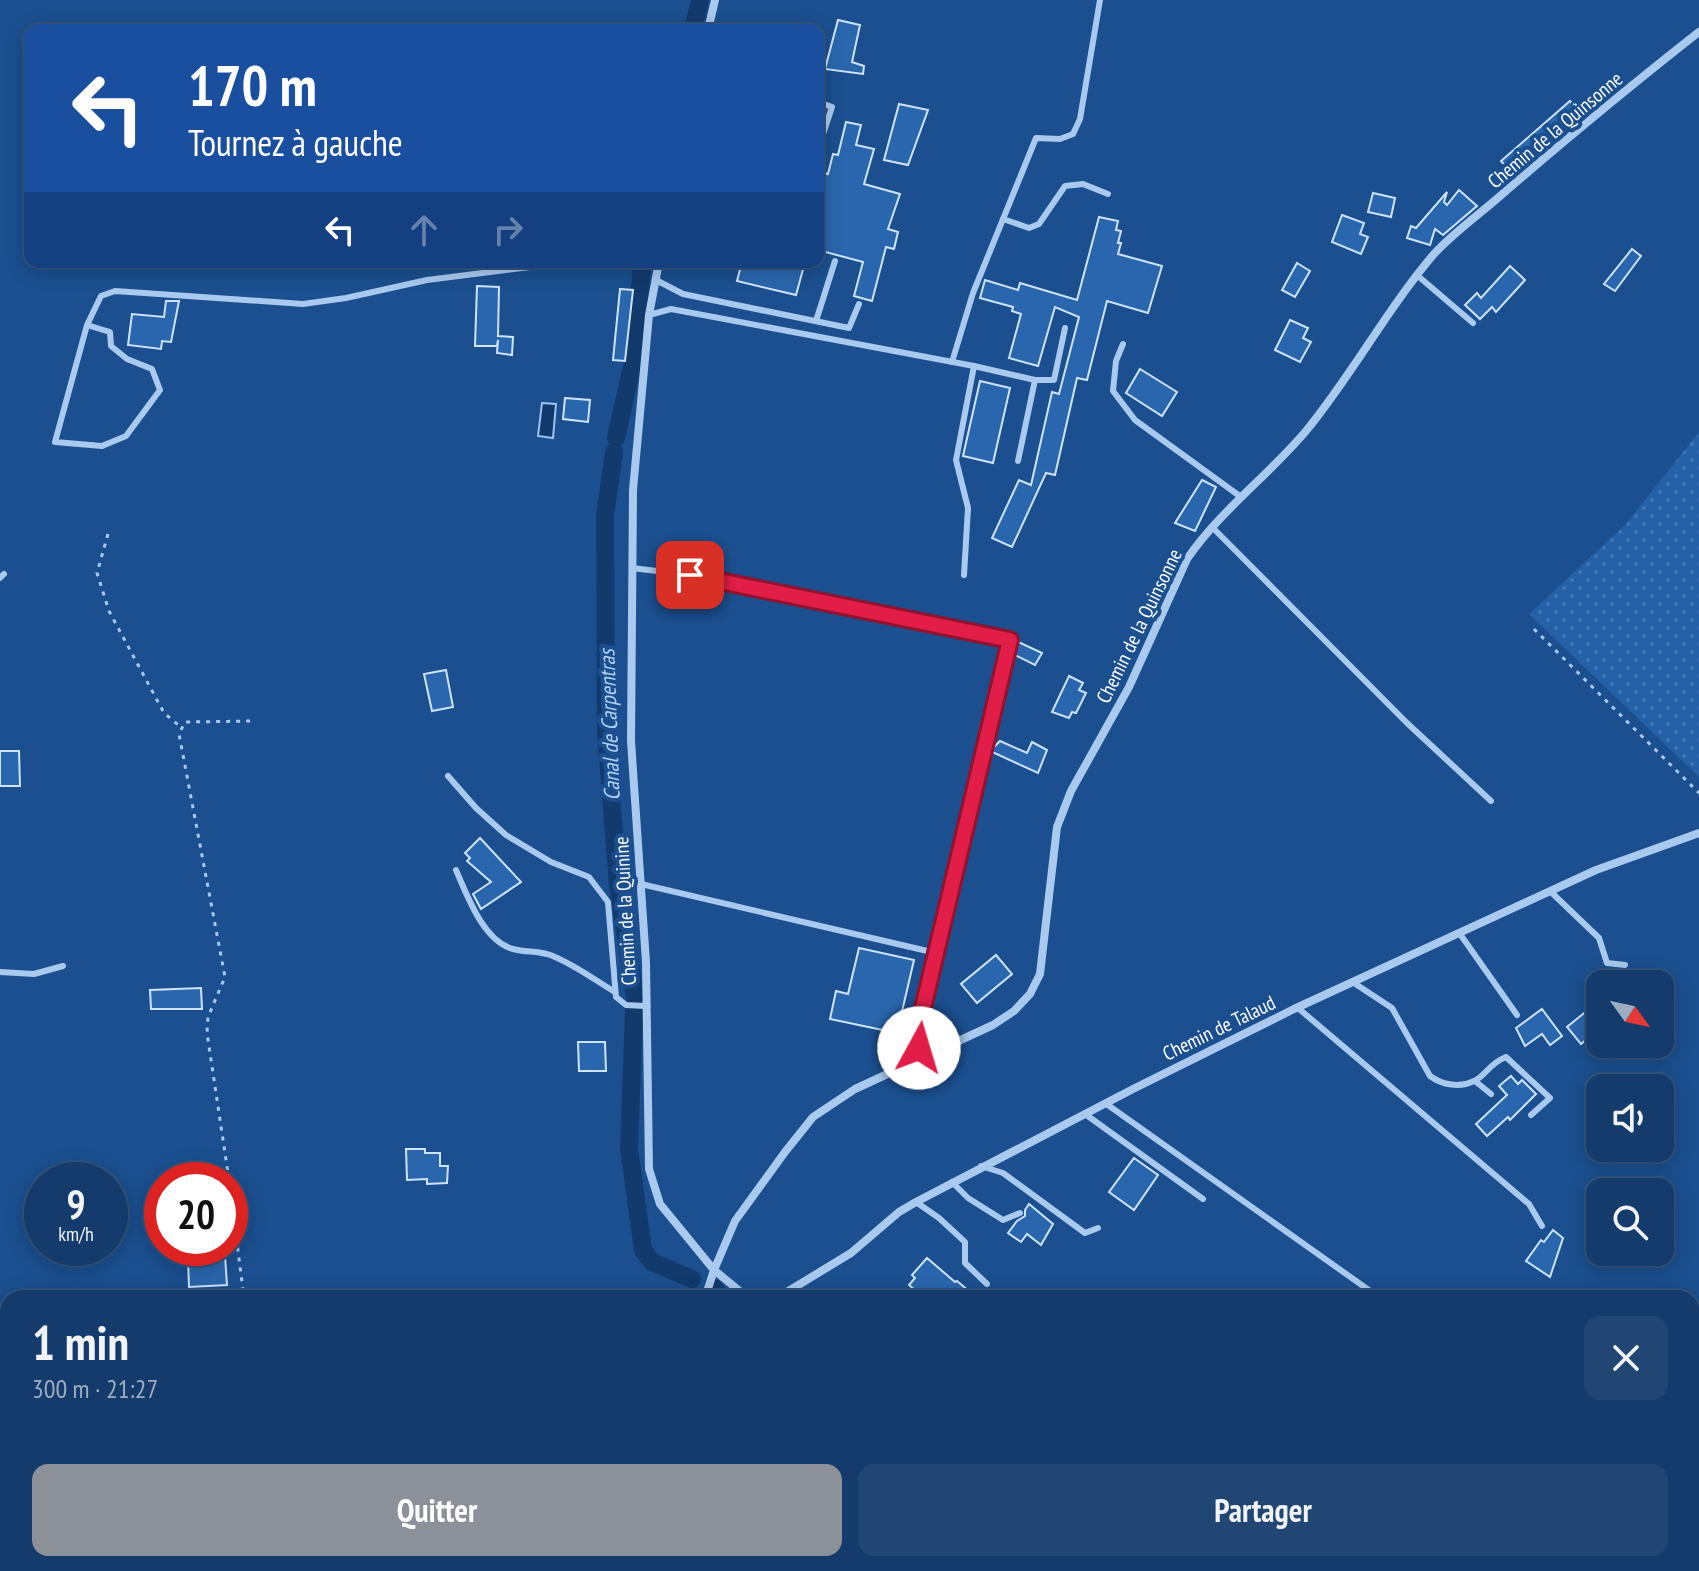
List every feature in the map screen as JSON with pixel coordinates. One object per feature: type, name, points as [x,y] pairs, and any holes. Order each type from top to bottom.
[{"type":"street","points":[[709,24],[715,0]]},
{"type":"street","name":"Chemin de la Quinsonne","points":[[714,1270],[735,1221],[813,1117],[855,1089],[993,1025],[1014,1011],[1030,994],[1040,974],[1057,827],[1071,791],[1139,668],[1187,559],[1212,527],[1309,427],[1436,253],[1594,115],[1699,32]]},
{"type":"street","name":"Chemin de la Quinine","points":[[658,268],[649,315],[633,490],[632,568],[631,741],[646,962],[649,1169],[660,1204],[714,1270]]},
{"type":"street","name":"Chemin de Talaud","points":[[790,1290],[851,1253],[899,1212],[1105,1103],[1298,1008],[1596,870],[1699,833]]},
{"type":"street","points":[[708,1290],[714,1270],[738,1290]]},
{"type":"lane","points":[[952,362],[973,293],[1036,138],[1060,139],[1073,134],[1080,119],[1100,0]]},
{"type":"lane","points":[[824,104],[832,107],[824,131]]},
{"type":"lane","points":[[1003,219],[1029,228],[1039,224],[1065,186],[1083,184],[1108,194]]},
{"type":"lane","points":[[816,321],[835,261]]},
{"type":"lane","points":[[87,325],[110,332],[111,346],[127,359],[152,369],[160,390],[126,436],[102,446],[55,442],[87,325],[101,296],[115,291],[303,304],[427,280],[522,268]]},
{"type":"lane","points":[[1418,276],[1473,323]]},
{"type":"lane","points":[[656,280],[683,294],[849,328],[859,304]]},
{"type":"lane","points":[[649,315],[671,309],[1035,380],[1054,380],[1065,328]]},
{"type":"lane","points":[[1123,344],[1116,361],[1113,391],[1135,420],[1241,497]]},
{"type":"lane","points":[[964,575],[968,508],[956,460],[974,366]]},
{"type":"lane","points":[[1018,461],[1035,380]]},
{"type":"lane","points":[[1212,527],[1407,723],[1491,801]]},
{"type":"lane","points":[[632,568],[690,575],[1010,640],[923,1008],[919,1048],[931,1054]]},
{"type":"lane","points":[[448,776],[476,808],[506,835],[551,862],[589,877],[608,902],[615,992],[620,1002],[645,1006]]},
{"type":"lane","points":[[456,870],[474,912],[495,938],[512,949],[538,951],[556,957],[615,992]]},
{"type":"lane","points":[[641,884],[936,953]]},
{"type":"lane","points":[[1551,892],[1599,938],[1607,963],[1625,965]]},
{"type":"lane","points":[[1460,934],[1517,1015]]},
{"type":"lane","points":[[0,972],[34,974],[63,966]]},
{"type":"lane","points":[[1354,983],[1392,1008],[1430,1076],[1439,1082],[1452,1085],[1475,1081],[1493,1062],[1506,1057],[1550,1098],[1531,1115]]},
{"type":"lane","points":[[1298,1008],[1529,1204],[1542,1226]]},
{"type":"lane","points":[[1475,1081],[1491,1094]]},
{"type":"lane","points":[[1105,1103],[1369,1290]]},
{"type":"lane","points":[[1085,1114],[1203,1199]]},
{"type":"lane","points":[[981,1166],[1003,1173],[1085,1233],[1098,1228]]},
{"type":"lane","points":[[952,1182],[968,1198],[1003,1220],[1020,1213]]},
{"type":"lane","points":[[916,1202],[965,1242],[965,1263],[987,1284]]},
{"type":"path","points":[[108,534],[97,573],[109,611],[164,713],[182,728]]},
{"type":"path","points":[[1534,629],[1699,793]]},
{"type":"path","points":[[226,1162],[207,1033],[208,1017],[225,977],[179,734],[185,722],[254,721]]},
{"type":"path","points":[[240,1266],[243,1290]]},
{"type":"green space","points":[[1699,432],[1699,777],[1529,614],[1625,525]]},
{"type":"shaded area","points":[[542,403],[556,404],[553,438],[538,436]]},
{"type":"building","points":[[838,20],[860,25],[852,62],[864,66],[863,74],[825,69]]},
{"type":"building","points":[[1570,101],[1583,115],[1514,175],[1501,161]]},
{"type":"building","points":[[899,104],[928,110],[908,165],[884,160]]},
{"type":"building","points":[[846,122],[861,125],[856,145],[874,149],[864,184],[900,194],[888,229],[898,232],[894,249],[886,247],[872,301],[854,296],[863,262],[824,252],[824,173],[828,174],[833,154],[838,155]]},
{"type":"building","points":[[1459,190],[1477,206],[1443,235],[1435,229],[1430,245],[1407,238],[1411,226],[1416,228],[1447,192],[1444,202],[1447,205]]},
{"type":"building","points":[[1373,193],[1395,198],[1391,217],[1368,212]]},
{"type":"building","points":[[1342,215],[1364,223],[1360,234],[1368,237],[1361,254],[1332,242]]},
{"type":"building","points":[[1099,217],[1118,221],[1116,230],[1121,231],[1118,243],[1121,243],[1118,254],[1162,266],[1148,313],[1107,301],[1087,380],[1077,378],[1055,475],[1046,473],[1012,547],[992,538],[1019,480],[1031,485],[1052,392],[1059,394],[1079,317],[1055,307],[1038,366],[1009,358],[1021,314],[1012,311],[1013,307],[980,298],[985,280],[1018,290],[1020,283],[1077,300]]},
{"type":"building","points":[[1632,249],[1641,256],[1615,291],[1604,284]]},
{"type":"building","points":[[1297,263],[1310,271],[1295,297],[1282,290]]},
{"type":"building","points":[[1510,266],[1525,280],[1496,312],[1492,307],[1480,319],[1465,305],[1477,293],[1481,298]]},
{"type":"building","points":[[740,268],[803,268],[796,295],[737,281]]},
{"type":"building","points":[[477,286],[499,287],[498,336],[513,337],[512,355],[497,353],[498,340],[497,346],[475,346]]},
{"type":"building","points":[[620,289],[633,290],[625,361],[613,360]]},
{"type":"building","points":[[166,301],[179,301],[171,342],[162,341],[161,349],[128,345],[132,314],[164,317]]},
{"type":"building","points":[[1290,320],[1308,328],[1303,338],[1311,342],[1300,362],[1275,350]]},
{"type":"building","points":[[1140,369],[1177,392],[1162,416],[1126,393]]},
{"type":"building","points":[[980,381],[1010,388],[993,463],[963,456]]},
{"type":"building","points":[[565,398],[590,400],[588,422],[563,419]]},
{"type":"building","points":[[1202,480],[1216,487],[1195,531],[1175,523]]},
{"type":"building","points":[[1016,641],[1042,653],[1035,665],[1013,654]]},
{"type":"building","points":[[446,670],[453,707],[432,711],[424,674]]},
{"type":"building","points":[[1069,676],[1083,683],[1079,690],[1086,693],[1076,713],[1072,712],[1069,718],[1052,712]]},
{"type":"building","points":[[1000,741],[1027,753],[1032,742],[1047,750],[1038,773],[990,751]]},
{"type":"building","points":[[0,751],[19,751],[20,786],[0,786]]},
{"type":"building","points":[[480,838],[521,882],[481,909],[473,894],[491,882],[467,861],[470,858],[465,853]]},
{"type":"building","points":[[859,948],[914,960],[897,1033],[830,1019],[836,991],[848,994]]},
{"type":"building","points":[[996,955],[1012,974],[977,1003],[961,984]]},
{"type":"building","points":[[201,988],[202,1009],[151,1009],[150,990]]},
{"type":"building","points":[[1542,1009],[1562,1036],[1550,1045],[1542,1034],[1525,1046],[1516,1028]]},
{"type":"building","points":[[1586,1011],[1586,1040],[1581,1044],[1567,1027]]},
{"type":"building","points":[[578,1042],[605,1042],[606,1071],[579,1071]]},
{"type":"building","points":[[1511,1076],[1518,1084],[1522,1080],[1536,1094],[1510,1120],[1508,1117],[1487,1136],[1476,1124],[1507,1095],[1499,1086]]},
{"type":"building","points":[[406,1149],[440,1153],[440,1166],[448,1166],[447,1183],[427,1184],[427,1179],[407,1180]]},
{"type":"building","points":[[1134,1158],[1158,1175],[1134,1210],[1109,1192]]},
{"type":"building","points":[[1029,1204],[1053,1224],[1041,1245],[1027,1234],[1021,1242],[1008,1233],[1025,1216]]},
{"type":"building","points":[[1553,1230],[1563,1238],[1550,1277],[1526,1261],[1541,1240],[1544,1242]]},
{"type":"building","points":[[927,1258],[968,1290],[915,1290],[909,1285],[915,1278],[912,1275]]},
{"type":"building","points":[[188,1266],[226,1266],[227,1285],[189,1287]]},
{"type":"waterway","name":"Canal de Carpentras","points":[[694,24],[700,0]]},
{"type":"waterway","name":"Canal de Carpentras","points":[[616,438],[634,357],[642,268]]},
{"type":"waterway","name":"Canal de Carpentras","points":[[614,452],[605,515],[606,732],[618,884],[635,998]]},
{"type":"waterway","name":"Canal de Carpentras","points":[[634,1011],[629,1149],[643,1250],[652,1262],[692,1279]]},
{"type":"route","points":[[690,575],[1010,640],[923,1008],[919,1048]]}]
